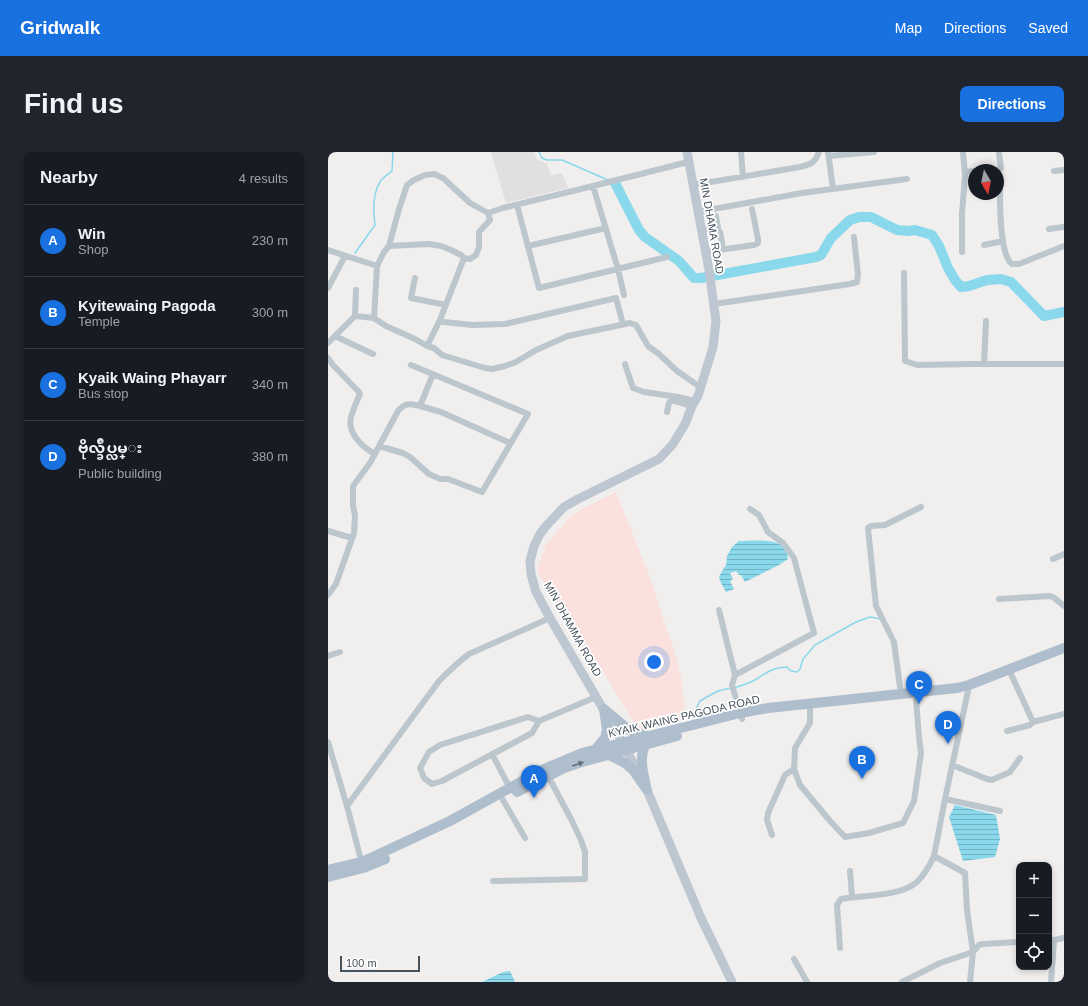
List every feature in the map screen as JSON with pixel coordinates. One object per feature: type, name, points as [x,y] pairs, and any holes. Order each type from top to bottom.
[{"type":"main road","name":"MIN DHAMA ROAD","points":[[687,152],[714,304]]},
{"type":"main road","name":"MIN DHAMMA ROAD","points":[[647,790],[625,746],[536,592],[531,574],[530,561],[534,546],[540,534],[556,515],[572,502],[659,459],[673,444],[698,396],[713,347],[716,321],[714,304]]},
{"type":"main road","name":"KYAIK WAING PAGODA ROAD","points":[[740,716],[951,695],[968,691],[1064,648]]},
{"type":"main road","name":"KYAIK WAING PAGODA ROAD","points":[[328,877],[362,865],[375,856],[512,791],[576,755],[596,749],[625,746],[646,740],[691,732],[768,708],[957,688],[1064,655]]},
{"type":"main road","points":[[604,709],[629,730],[646,740],[642,759],[647,790]]},
{"type":"main road","points":[[596,749],[605,738],[607,730],[604,709]]},
{"type":"main road","name":"KYAIK WAING PAGODA ROAD","points":[[546,773],[609,755],[625,746]]},
{"type":"main road","points":[[609,755],[625,763],[633,770],[647,790],[701,918],[732,982]]},
{"type":"main road","name":"KYAIK WAING PAGODA ROAD","points":[[328,870],[378,863],[503,800],[512,791]]},
{"type":"street","points":[[741,152],[743,177]]},
{"type":"street","points":[[692,185],[800,167],[813,163],[819,152]]},
{"type":"street","points":[[833,189],[828,154],[874,152]]},
{"type":"street","points":[[962,252],[965,172],[963,152]]},
{"type":"street","points":[[999,153],[1000,164]]},
{"type":"street","points":[[488,213],[688,162]]},
{"type":"street","points":[[1054,171],[1064,170]]},
{"type":"street","points":[[374,318],[377,266],[384,252],[389,246],[407,185],[425,175],[434,174],[443,178],[470,203],[488,213],[490,220],[480,232],[479,247],[476,255],[470,259],[464,258],[452,250],[429,244],[389,246]]},
{"type":"street","points":[[697,212],[802,193],[907,179]]},
{"type":"street","points":[[593,186],[618,269],[624,295]]},
{"type":"street","points":[[1000,200],[1001,233],[1007,258],[1012,264],[1016,265],[1064,246]]},
{"type":"street","points":[[517,205],[539,288],[667,257]]},
{"type":"street","points":[[705,252],[754,245],[758,243],[752,209]]},
{"type":"street","points":[[701,230],[718,228],[716,216]]},
{"type":"street","points":[[1049,229],[1064,227]]},
{"type":"street","points":[[528,246],[606,228]]},
{"type":"street","points":[[720,232],[723,249]]},
{"type":"street","points":[[714,304],[857,282],[858,276],[854,237]]},
{"type":"street","points":[[984,244],[1003,241]]},
{"type":"street","points":[[328,250],[377,266]]},
{"type":"street","points":[[328,288],[345,256]]},
{"type":"street","points":[[427,346],[440,320],[464,258]]},
{"type":"street","points":[[904,273],[906,361],[917,365],[1064,364]]},
{"type":"street","points":[[415,278],[411,298],[446,305]]},
{"type":"street","points":[[328,343],[355,316],[356,290]]},
{"type":"street","points":[[440,320],[443,322],[473,325],[504,324],[616,298],[623,324]]},
{"type":"street","points":[[355,316],[374,318],[386,326],[434,348],[442,355],[485,368],[505,366],[516,362],[536,350],[568,336],[630,323],[636,325],[648,346],[677,371],[700,387]]},
{"type":"street","points":[[984,364],[986,321]]},
{"type":"street","points":[[335,336],[373,354]]},
{"type":"street","points":[[328,358],[330,367],[358,390],[360,394],[351,418],[350,426],[354,436],[362,445],[374,454]]},
{"type":"street","points":[[625,364],[632,388],[644,392],[678,397],[693,404]]},
{"type":"street","points":[[379,446],[403,453],[429,474],[448,479],[482,492],[528,414],[411,365]]},
{"type":"street","points":[[420,406],[433,374]]},
{"type":"street","points":[[667,412],[671,400],[693,404]]},
{"type":"street","points":[[328,595],[336,584],[354,533],[353,486],[365,471],[402,406],[409,404],[441,412],[510,443]]},
{"type":"street","points":[[901,695],[894,642],[876,606],[868,528],[871,526],[885,525],[921,507]]},
{"type":"street","points":[[735,675],[814,633],[794,558],[783,543],[768,532],[759,515],[750,509]]},
{"type":"street","points":[[328,531],[352,538]]},
{"type":"street","points":[[1053,558],[1064,554]]},
{"type":"street","points":[[999,600],[1050,596],[1054,597],[1064,606]]},
{"type":"street","points":[[719,610],[735,675],[732,685],[740,716]]},
{"type":"street","points":[[347,806],[439,681],[460,660],[469,654],[550,618]]},
{"type":"street","points":[[328,656],[340,652]]},
{"type":"street","points":[[1010,672],[1034,722]]},
{"type":"street","points":[[840,948],[837,905],[840,899],[893,892],[904,889],[917,882],[934,856],[968,691]]},
{"type":"street","points":[[539,721],[528,717],[440,745],[429,752],[420,768],[424,778],[432,784],[442,781],[532,732],[539,721],[596,696]]},
{"type":"street","points":[[810,709],[810,723],[795,748],[794,768],[800,785],[845,837],[869,833],[903,823],[914,801],[921,754],[916,699]]},
{"type":"street","points":[[1007,731],[1064,714]]},
{"type":"street","points":[[328,742],[347,806],[362,865]]},
{"type":"street","points":[[492,754],[512,791]]},
{"type":"street","points":[[952,765],[992,780],[1010,772],[1020,758]]},
{"type":"street","points":[[772,835],[767,820],[768,813],[785,775],[794,768]]},
{"type":"street","points":[[494,881],[585,879],[585,852],[581,840],[546,773]]},
{"type":"street","points":[[945,799],[1000,811]]},
{"type":"street","points":[[503,800],[525,838]]},
{"type":"street","points":[[934,856],[965,873],[967,910],[973,952],[970,982]]},
{"type":"street","points":[[850,871],[852,897]]},
{"type":"street","points":[[1052,941],[1064,938]]},
{"type":"street","points":[[902,982],[940,963],[973,952],[983,944],[1016,942]]},
{"type":"street","points":[[794,959],[807,982]]},
{"type":"street","points":[[1051,970],[1051,982]]},
{"type":"shaded area","points":[[491,152],[534,152],[537,159],[547,164],[551,175],[562,173],[568,188],[506,203]]},
{"type":"shaded area","points":[[616,492],[654,588],[675,653],[681,677],[686,719],[639,731],[595,658],[537,571],[546,544],[573,514]]},
{"type":"water","points":[[739,541],[774,542],[784,548],[788,559],[745,582],[741,575],[739,575],[736,571],[730,573],[733,579],[730,581],[734,589],[726,592],[719,577],[726,565],[727,556],[732,547]]},
{"type":"water","points":[[955,805],[996,815],[1000,839],[995,857],[963,861],[949,817]]},
{"type":"water","points":[[510,971],[515,982],[482,982],[503,972]]},
{"type":"waterway","points":[[355,253],[375,225],[374,198],[377,187],[385,176],[392,171],[393,152]]},
{"type":"waterway","points":[[539,152],[542,158],[547,160],[562,160],[608,180]]},
{"type":"waterway","points":[[615,183],[639,230],[645,237],[679,261],[694,278],[816,257],[821,255],[831,238],[850,220],[859,217],[871,217],[897,230],[915,230],[932,235],[939,246],[948,268],[961,287],[987,280],[1001,279],[1011,282],[1044,316],[1064,312]]},
{"type":"waterway","points":[[734,688],[753,681],[778,668],[787,667],[791,671],[797,672],[800,669],[803,659],[815,645],[856,622],[870,617],[880,619]]},
{"type":"waterway","points":[[689,717],[695,711],[700,701],[718,691],[731,688]]},
{"type":"place","name":"Kyaik Waing Phayarr","points":[[919,704]]},
{"type":"place","name":"ဗိုလ္ခ်ဳပ္လမ္း","points":[[948,744]]},
{"type":"place","name":"Kyitewaing Pagoda","points":[[862,779]]},
{"type":"place","name":"Win","points":[[534,798]]}]
